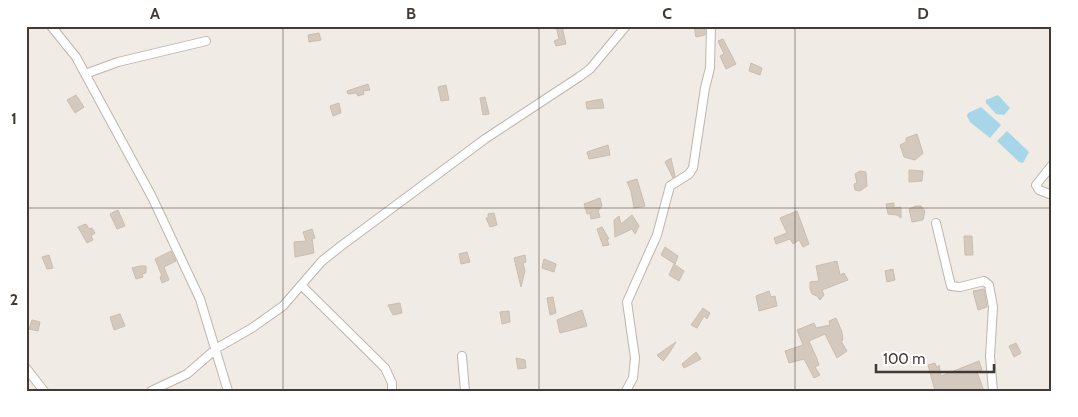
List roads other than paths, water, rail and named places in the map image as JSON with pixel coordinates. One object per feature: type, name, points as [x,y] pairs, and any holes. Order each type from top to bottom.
[{"type":"street","points":[[51,26],[67,43],[85,74],[164,221],[200,299],[217,348],[228,391]]},
{"type":"street","points":[[151,391],[187,374],[217,348],[252,328],[283,306],[322,261],[340,246],[485,139],[590,69],[626,26]]},
{"type":"street","points":[[626,391],[633,378],[635,358],[627,306],[628,299],[657,235],[670,186],[689,174],[693,168],[705,88],[710,68],[712,26]]},
{"type":"street","points":[[85,74],[118,62],[206,42]]},
{"type":"street","points":[[1052,165],[1036,186],[1039,190],[1052,195]]},
{"type":"street","points":[[936,223],[951,286],[960,287],[984,281],[989,285],[993,307],[990,356],[993,391]]},
{"type":"street","points":[[301,286],[385,368],[392,383],[392,391]]},
{"type":"street","points":[[462,356],[465,391]]},
{"type":"street","points":[[26,368],[44,391]]},
{"type":"water","points":[[998,95],[1010,108],[1004,115],[996,114],[986,103],[986,100]]},
{"type":"water","points":[[981,107],[1001,125],[990,138],[970,122],[967,116],[968,113]]},
{"type":"water","points":[[1007,131],[1029,152],[1023,163],[1019,162],[997,141]]}]
